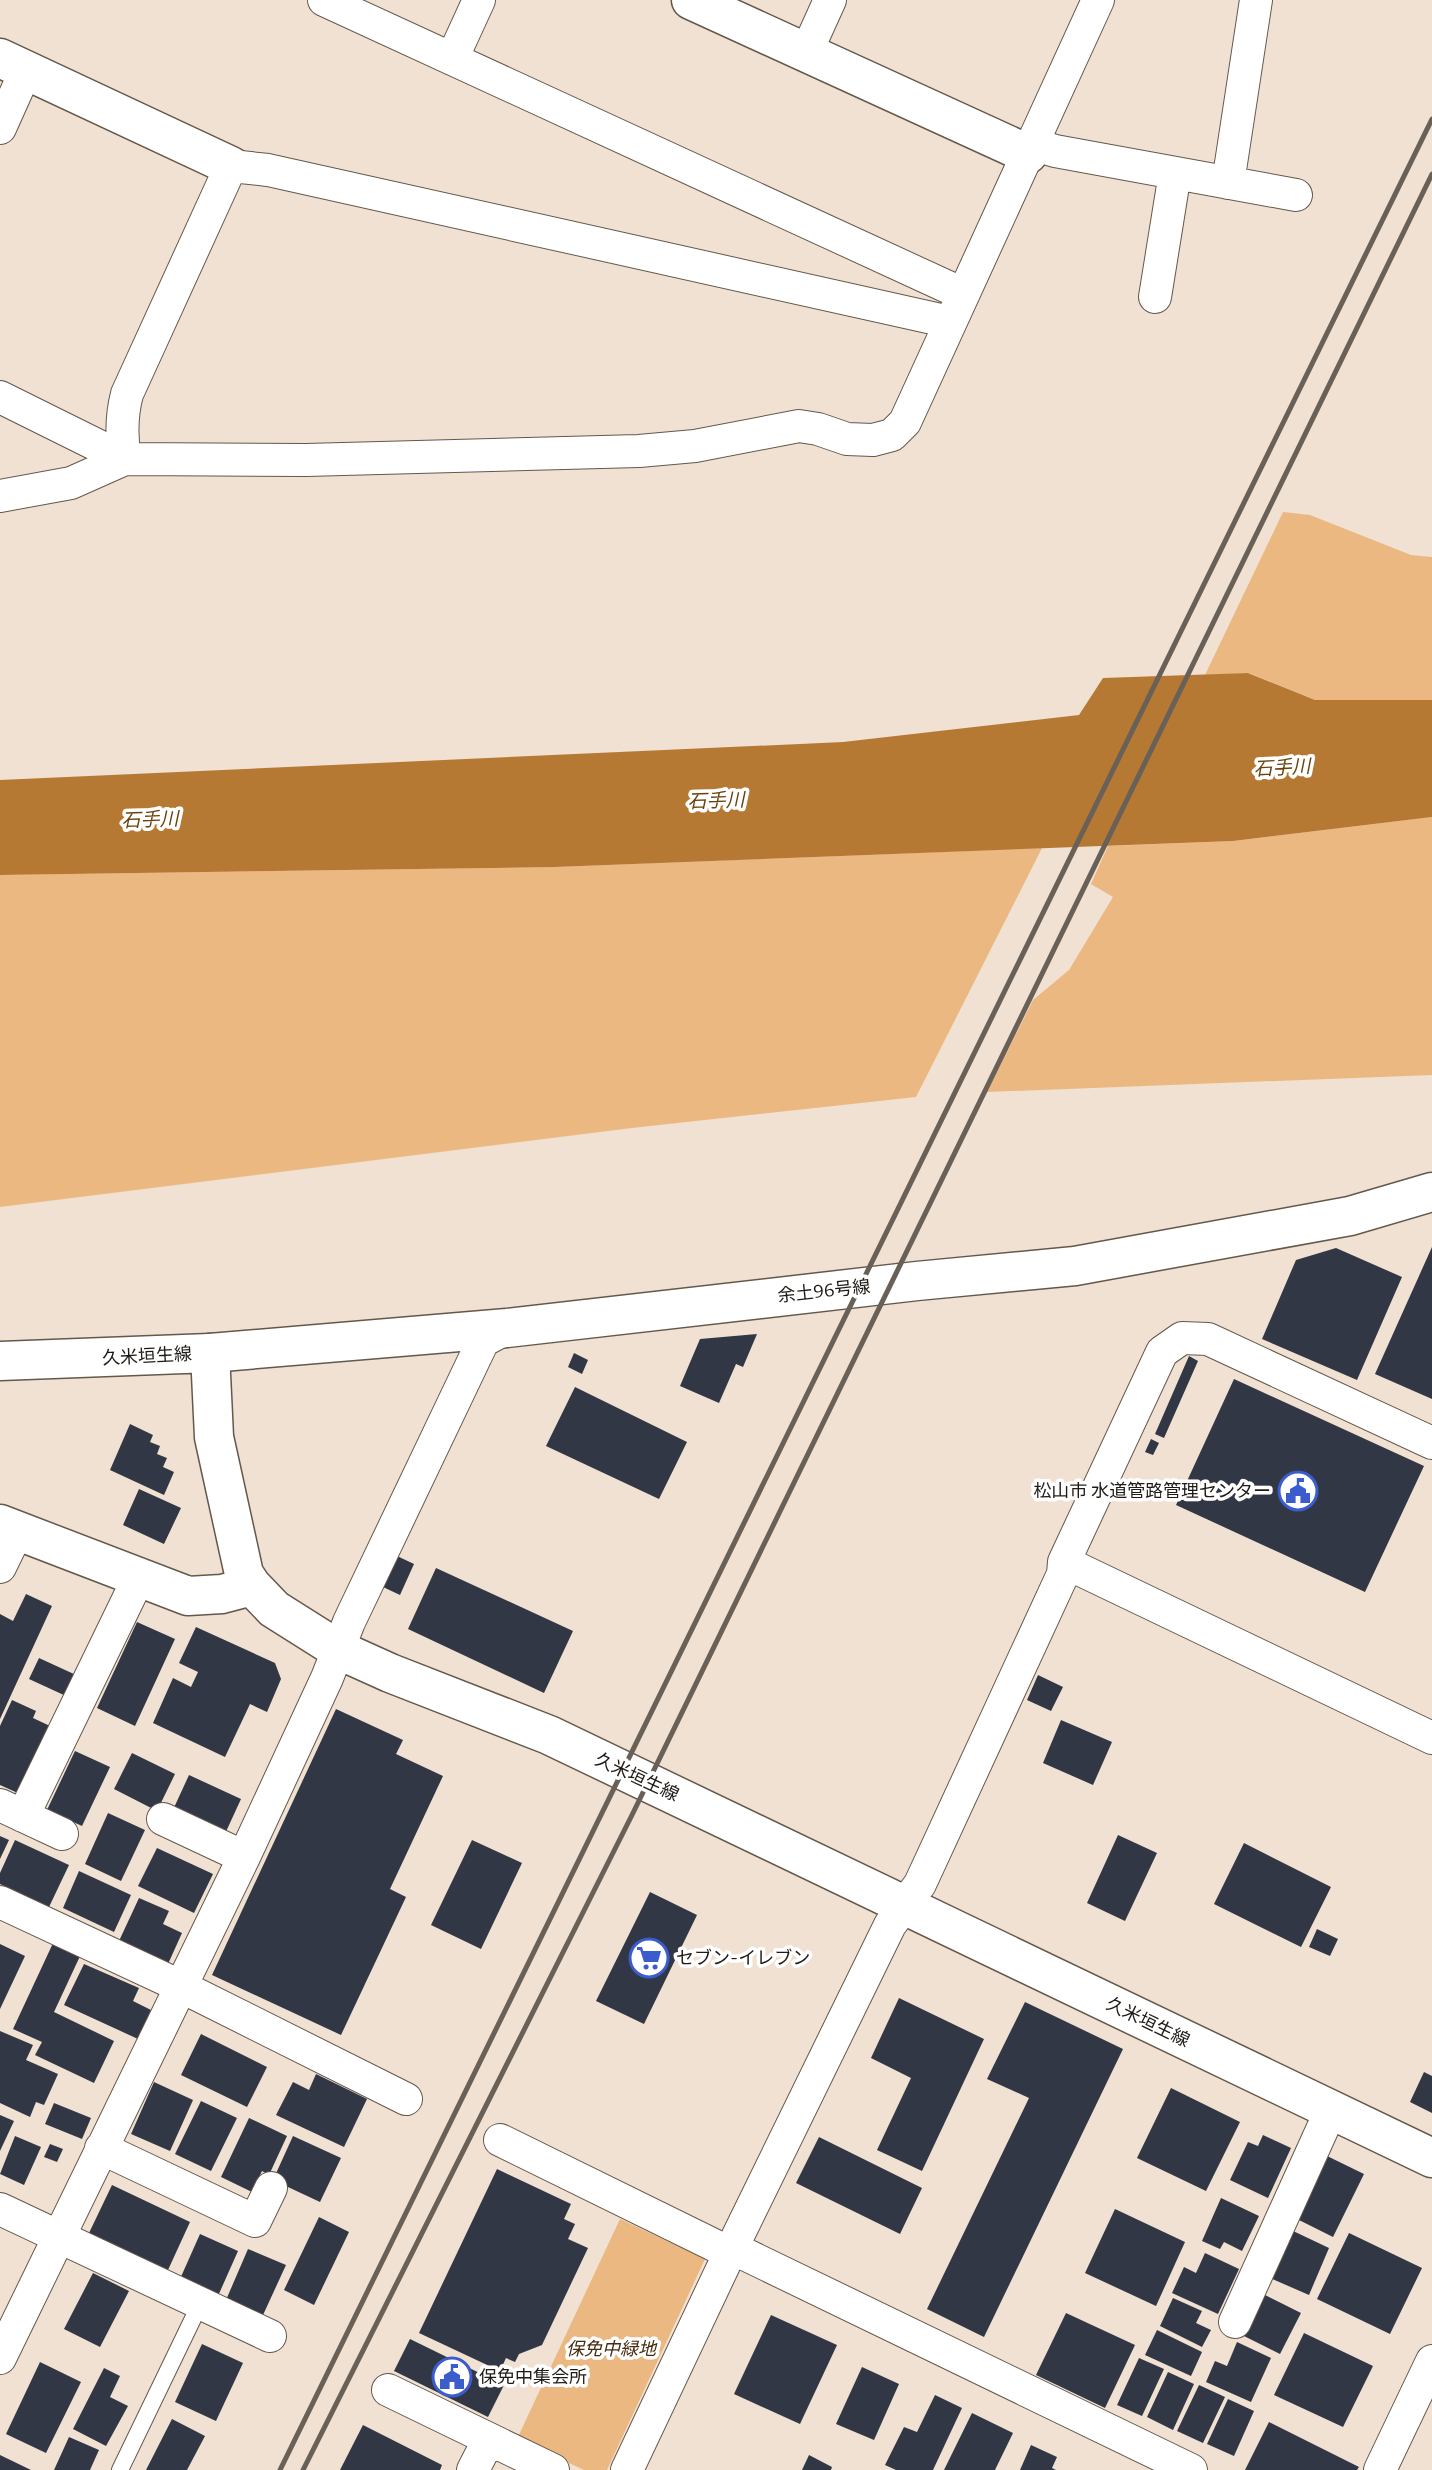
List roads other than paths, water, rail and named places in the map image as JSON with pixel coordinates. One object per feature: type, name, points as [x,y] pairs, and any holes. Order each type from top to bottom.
[{"type":"main road","points":[[691,0],[806,53],[1030,149]]},
{"type":"main road","points":[[13,64],[231,166]]},
{"type":"main road","name":"余土96号線","points":[[209,1353],[507,1328],[917,1281],[1075,1266],[1283,1230],[1350,1216],[1432,1192]]},
{"type":"main road","name":"久米垣生線","points":[[0,1361],[31,1362],[209,1353],[214,1437],[244,1574],[251,1586],[274,1609],[339,1650],[390,1673],[549,1735],[1432,2158]]},
{"type":"main road","points":[[9,1527],[188,1597],[222,1594],[251,1586]]},
{"type":"street","points":[[324,0],[452,59],[956,308]]},
{"type":"street","points":[[452,59],[479,0]]},
{"type":"street","points":[[806,53],[831,0]]},
{"type":"street","points":[[0,496],[71,483],[125,459],[306,460],[639,451],[695,446],[799,426],[847,439],[873,440],[892,435],[905,422],[1098,0]]},
{"type":"street","points":[[1228,183],[1256,0]]},
{"type":"street","points":[[0,128],[13,64]]},
{"type":"street","points":[[1030,149],[1055,151],[1296,195]]},
{"type":"street","points":[[125,459],[121,418],[127,394],[231,166],[268,170],[956,308]]},
{"type":"street","points":[[1155,297],[1175,173]]},
{"type":"street","points":[[0,397],[125,459]]},
{"type":"street","points":[[0,2358],[244,1857],[339,1650],[349,1622],[483,1341],[507,1328]]},
{"type":"street","points":[[627,2470],[890,1925],[926,1872],[1063,1573],[1064,1562],[1162,1352],[1182,1338],[1208,1339],[1432,1443]]},
{"type":"street","points":[[0,1567],[9,1527]]},
{"type":"street","points":[[1064,1562],[1432,1738]]},
{"type":"street","points":[[62,1834],[11,1810],[139,1577]]},
{"type":"street","points":[[163,1819],[244,1857]]},
{"type":"street","points":[[0,1902],[180,1986],[406,2099]]},
{"type":"street","points":[[1235,2322],[1331,2110]]},
{"type":"street","points":[[500,2140],[1191,2470]]},
{"type":"street","points":[[101,2148],[255,2221],[271,2188]]},
{"type":"street","points":[[0,2209],[270,2336]]},
{"type":"street","points":[[1380,2470],[1432,2361]]},
{"type":"street","points":[[388,2390],[553,2470]]},
{"type":"street","points":[[473,2470],[489,2439]]},
{"type":"lane","points":[[120,2470],[201,2304]]},
{"type":"water","name":"石手川","points":[[1248,673],[1315,700],[1432,700],[1432,817],[1233,841],[555,867],[0,875],[0,780],[843,742],[1079,715],[1103,678]]},
{"type":"railway","points":[[280,2470],[1432,119]]},
{"type":"railway","points":[[303,2470],[632,1815],[1432,174]]},
{"type":"place","name":"松山市 水道管路管理センター","points":[[1298,1491]]},
{"type":"place","name":"セブン-イレブン","points":[[649,1958]]},
{"type":"place","name":"保免中集会所","points":[[452,2377]]},
{"type":"park label","name":"保免中緑地","points":[[611,2349]]}]
